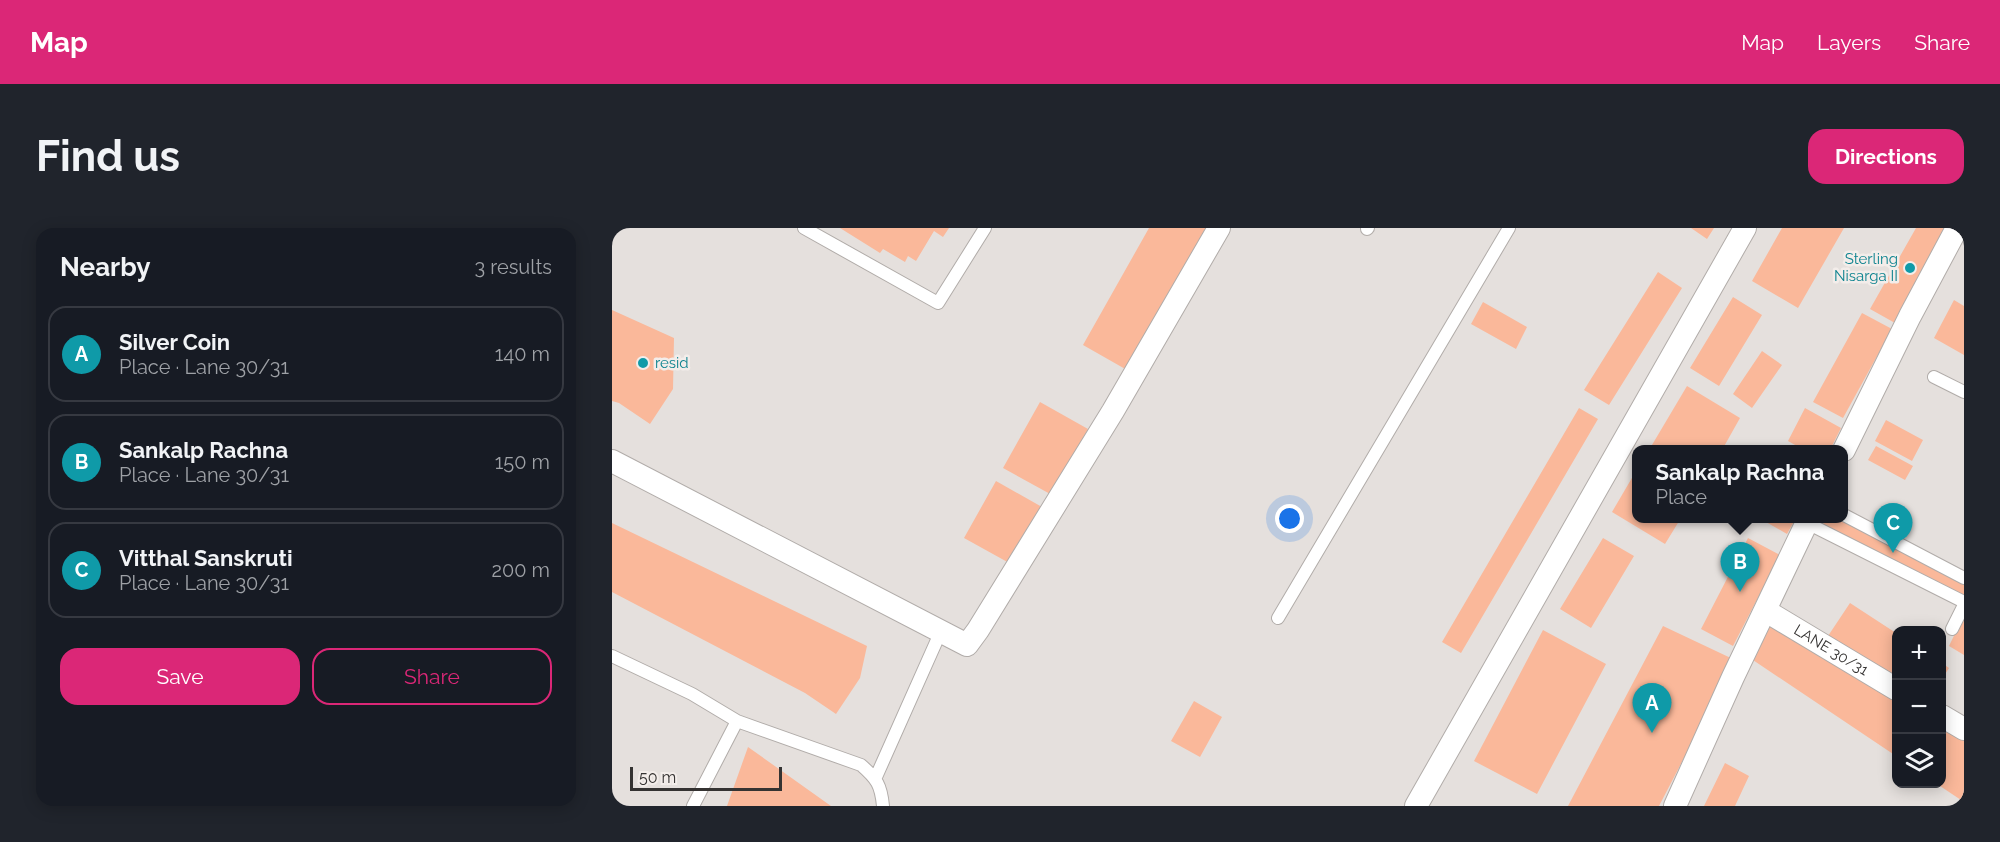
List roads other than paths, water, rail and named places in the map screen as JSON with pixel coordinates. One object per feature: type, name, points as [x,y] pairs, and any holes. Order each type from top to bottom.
[{"type":"street","points":[[612,461],[967,645],[1113,411],[1219,228]]},
{"type":"street","points":[[1416,806],[1745,228]]},
{"type":"street","points":[[1846,445],[1910,316],[1957,228]]},
{"type":"street","points":[[1676,806],[1733,677],[1807,523]]},
{"type":"street","name":"LANE 30/31","points":[[1766,610],[1892,687]]},
{"type":"street","points":[[1946,719],[1964,729]]},
{"type":"lane","points":[[804,228],[938,303],[985,228]]},
{"type":"lane","points":[[1278,618],[1509,228]]},
{"type":"lane","points":[[1935,377],[1964,392]]},
{"type":"lane","points":[[1848,517],[1964,578]]},
{"type":"lane","points":[[1812,523],[1964,603],[1952,629]]},
{"type":"lane","points":[[876,777],[941,631]]},
{"type":"lane","points":[[612,656],[692,694],[737,721],[861,765],[876,777],[882,791],[883,806]]},
{"type":"lane","points":[[693,806],[737,721]]},
{"type":"place","name":"Sterling Nisarga II","points":[[1910,268]]},
{"type":"place","name":"resid","points":[[643,363]]},
{"type":"place","name":"Vitthal Sanskruti","points":[[1893,553]]},
{"type":"place","name":"Sankalp Rachna","points":[[1740,592]]},
{"type":"place","name":"Silver Coin","points":[[1652,733]]}]
